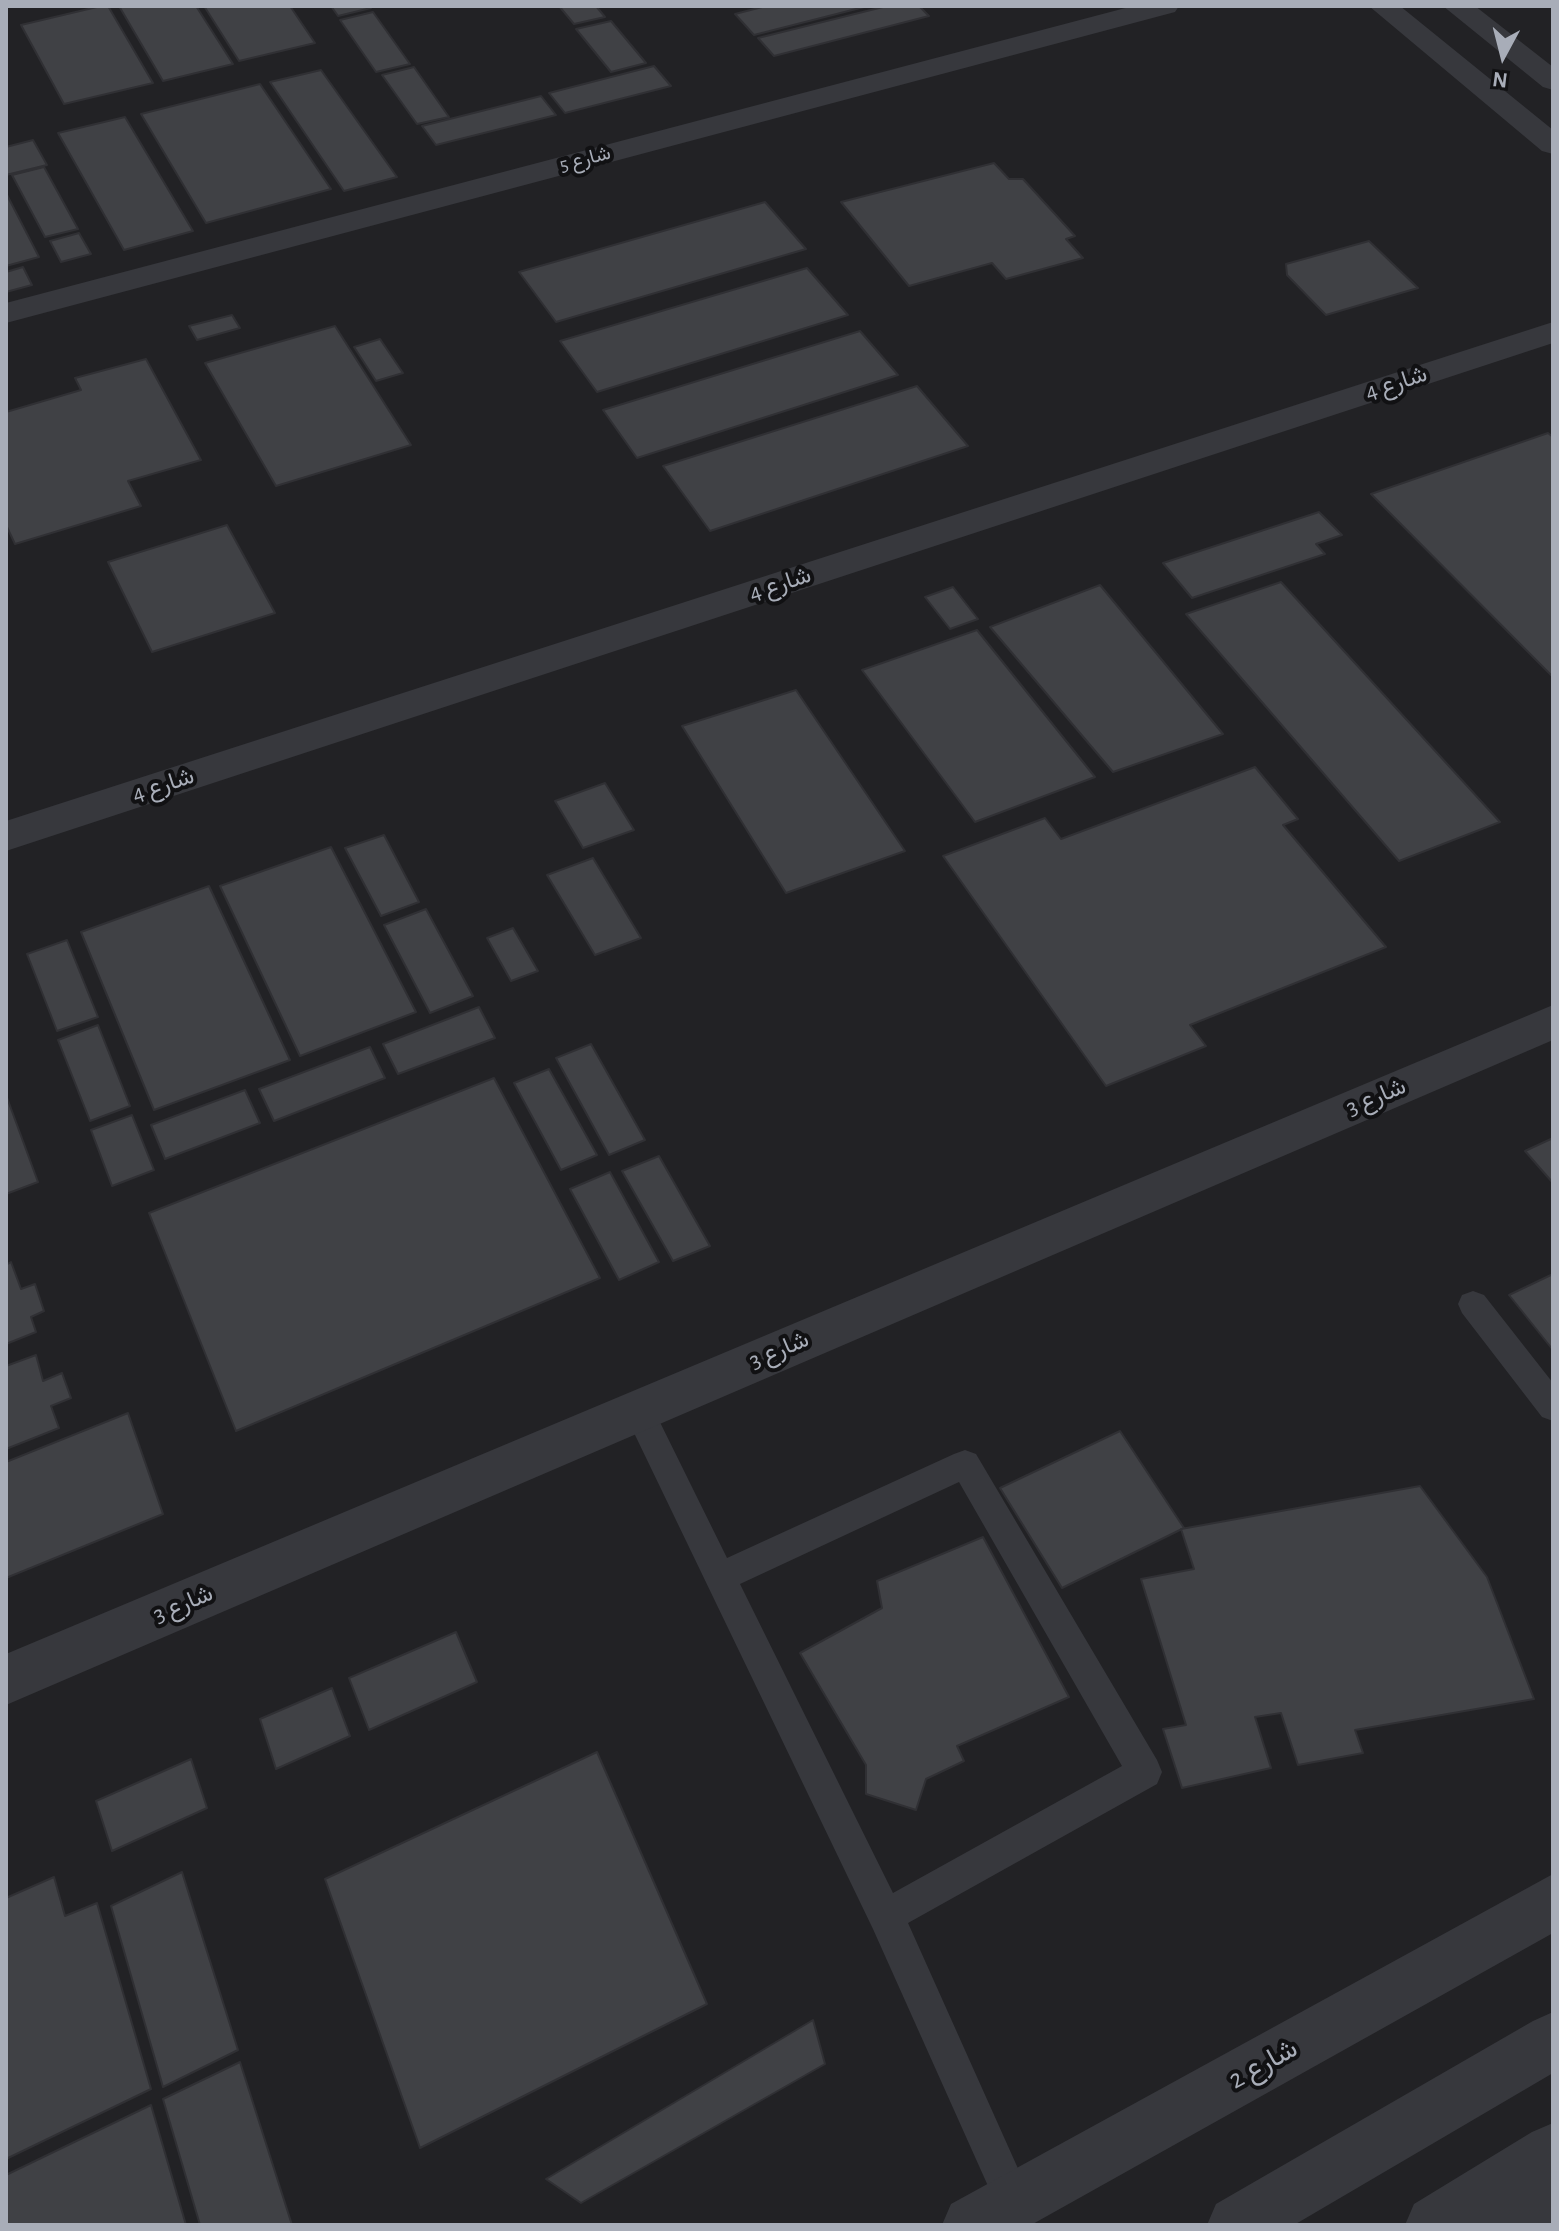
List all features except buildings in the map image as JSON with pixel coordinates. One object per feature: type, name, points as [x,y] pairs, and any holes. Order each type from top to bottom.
[{"type":"street","name":"شارع 5","points":[[6,313],[1165,6]]},
{"type":"street","points":[[1383,6],[1553,145]]},
{"type":"street","points":[[1457,6],[1553,81]]},
{"type":"street","name":"شارع 4","points":[[6,836],[1553,332]]},
{"type":"street","name":"شارع 3","points":[[6,1680],[1553,1022]]},
{"type":"street","name":"شارع 2","points":[[993,2213],[1553,1902]]},
{"type":"street","points":[[1237,2225],[1553,2041]]},
{"type":"street","points":[[1435,2225],[1553,2153]]},
{"type":"street","points":[[1485,2195],[1553,2216]]},
{"type":"lane","points":[[1473,1304],[1553,1407]]},
{"type":"lane","points":[[638,1410],[886,1916],[993,2213]]},
{"type":"lane","points":[[718,1578],[965,1464],[1145,1772],[886,1916]]},
{"type":"shaded area","points":[[6,6],[1553,6],[1553,2225],[6,2225]]}]
